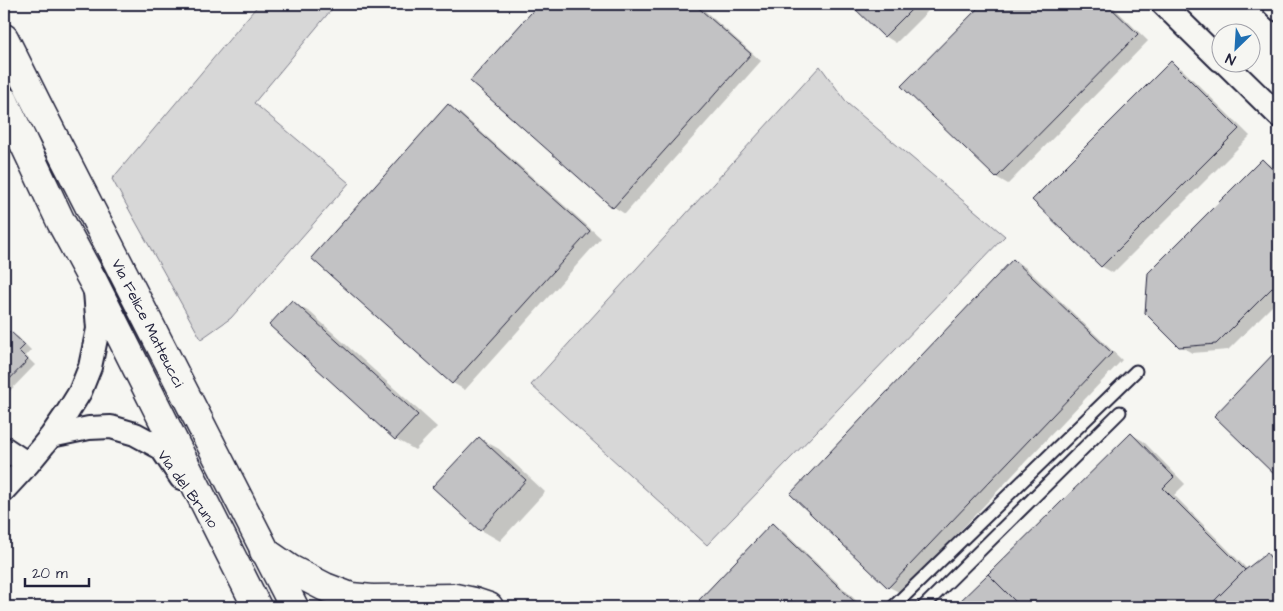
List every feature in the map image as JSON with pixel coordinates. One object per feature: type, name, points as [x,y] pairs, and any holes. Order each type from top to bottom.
[{"type":"main road","name":"Via Felice Matteucci","points":[[4,38],[294,607]]},
{"type":"main road","name":"Via Felice Matteucci","points":[[4,101],[61,222],[94,283],[257,607]]},
{"type":"main road","points":[[264,551],[290,569],[325,587],[350,597],[372,599],[454,598],[489,607]]},
{"type":"main road","points":[[421,607],[426,604],[454,598]]},
{"type":"street","points":[[1273,4],[1279,10]]},
{"type":"street","points":[[1173,7],[1210,49]]},
{"type":"street","points":[[1234,72],[1279,116]]},
{"type":"street","points":[[4,490],[50,436],[80,392],[90,368],[98,329],[94,283]]},
{"type":"street","name":"Via del Bruno","points":[[50,436],[89,428],[111,427],[135,434],[161,448],[221,535]]},
{"type":"street","points":[[4,448],[28,464]]},
{"type":"lane","points":[[893,607],[1136,371]]},
{"type":"lane","points":[[923,607],[1120,412]]},
{"type":"shaded area","points":[[259,4],[336,4],[254,103],[349,183],[231,318],[201,339],[112,179]]},
{"type":"shaded area","points":[[820,66],[848,104],[1005,236],[707,545],[531,385]]},
{"type":"building","points":[[539,4],[694,4],[751,54],[613,208],[470,81]]},
{"type":"building","points":[[850,4],[917,4],[884,37]]},
{"type":"building","points":[[982,4],[1107,4],[1138,34],[996,178],[901,86]]},
{"type":"building","points":[[1171,61],[1239,129],[1101,267],[1032,200]]},
{"type":"building","points":[[448,104],[590,231],[452,384],[311,258]]},
{"type":"building","points":[[1262,159],[1279,176],[1279,281],[1216,344],[1179,347],[1145,313],[1148,273]]},
{"type":"building","points":[[1013,259],[1112,353],[888,588],[790,494]]},
{"type":"building","points":[[292,300],[418,415],[395,440],[269,325]]},
{"type":"building","points":[[10,331],[25,345],[19,351],[28,360],[4,385],[4,338]]},
{"type":"building","points":[[1279,348],[1279,479],[1214,416]]},
{"type":"building","points":[[1131,433],[1174,477],[1163,488],[1245,570],[1208,607],[1021,607],[988,574]]},
{"type":"building","points":[[479,437],[526,480],[480,531],[432,487]]},
{"type":"building","points":[[772,523],[860,607],[706,607],[699,600]]},
{"type":"building","points":[[1267,553],[1279,569],[1279,607],[1208,607],[1245,570]]},
{"type":"building","points":[[988,574],[1021,607],[954,607]]}]
